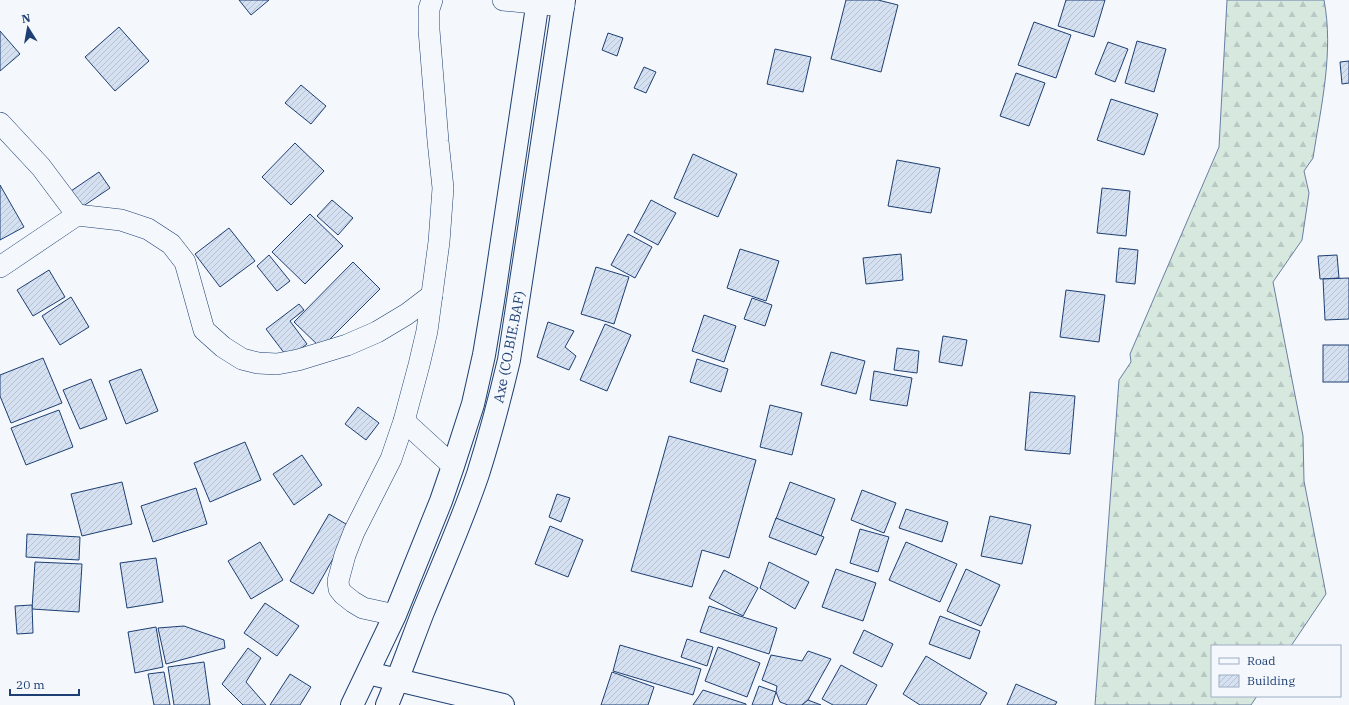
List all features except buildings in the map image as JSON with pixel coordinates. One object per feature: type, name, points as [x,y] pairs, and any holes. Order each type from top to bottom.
[{"type":"main road","name":"Axe (CO.BIE.BAF)","points":[[352,705],[395,615],[453,466],[472,404],[484,355],[538,2]]},
{"type":"main road","name":"Axe (CO.BIE.BAF)","points":[[386,705],[398,680],[418,624],[465,510],[498,411],[510,352],[564,3]]},
{"type":"main road","points":[[368,673],[502,705]]},
{"type":"street","points":[[395,615],[363,608],[343,594],[338,581],[344,555],[391,459],[404,421],[420,365],[432,295],[439,242],[443,188],[429,30],[429,9],[432,0]]},
{"type":"street","points":[[503,0],[564,3]]},
{"type":"street","points":[[0,123],[41,167],[77,215]]},
{"type":"street","points":[[0,267],[77,215],[121,220],[148,229],[171,244],[185,262],[204,330],[223,347],[242,359],[258,363],[284,363],[318,355],[347,345],[377,332],[407,314],[432,295]]},
{"type":"street","points":[[404,421],[453,466]]},
{"type":"green space","points":[[1227,0],[1324,0],[1328,39],[1327,59],[1323,99],[1313,158],[1304,171],[1309,193],[1302,240],[1273,282],[1303,436],[1304,481],[1326,594],[1292,645],[1211,645],[1211,697],[1256,697],[1251,705],[1095,705],[1119,380],[1131,362],[1130,354],[1219,147]]}]
